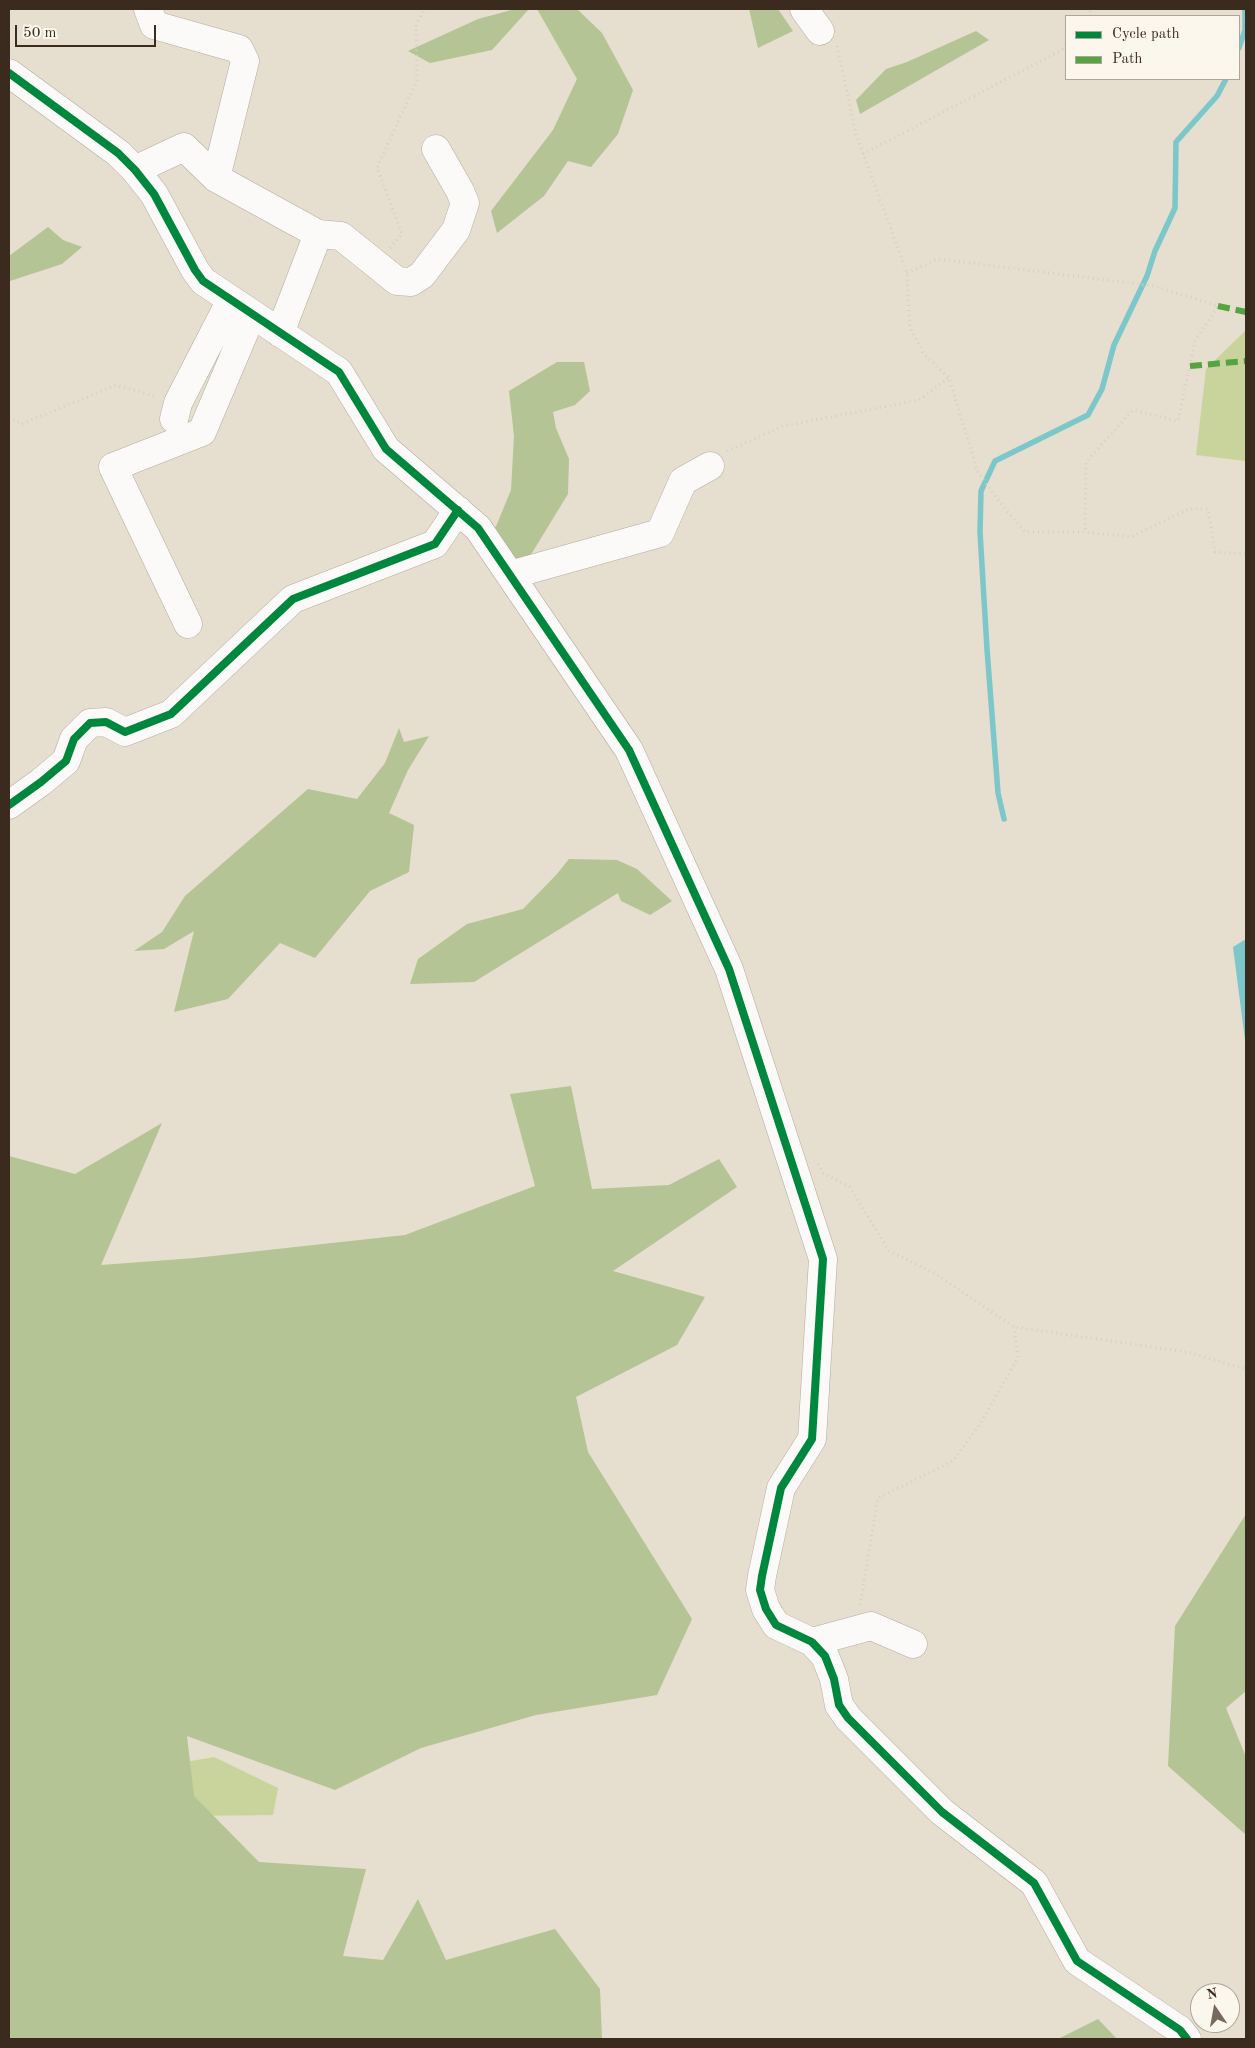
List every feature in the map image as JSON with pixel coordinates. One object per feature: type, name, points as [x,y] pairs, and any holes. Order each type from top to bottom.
[{"type":"street","points":[[148,9],[154,25],[239,49],[245,61],[216,178]]},
{"type":"street","points":[[804,9],[820,31]]},
{"type":"street","points":[[9,73],[118,153],[135,170],[154,194],[195,270],[203,281],[339,372],[386,449],[478,528],[629,750],[729,969],[822,1259],[812,1439],[781,1488],[760,1590],[766,1609],[776,1625],[812,1642],[825,1656],[834,1679],[839,1705],[848,1718],[942,1812],[1034,1883],[1077,1962],[1180,2030],[1187,2039]]},
{"type":"street","points":[[135,170],[184,147],[216,178],[318,234],[342,236],[397,281],[411,282],[422,275],[456,230],[465,204],[460,191],[436,149]]},
{"type":"street","points":[[280,332],[318,234]]},
{"type":"street","points":[[176,411],[242,307]]},
{"type":"street","points":[[188,624],[114,467],[202,432],[242,307]]},
{"type":"street","points":[[510,575],[660,534],[683,481],[710,466]]},
{"type":"street","points":[[9,805],[66,761],[74,739],[90,723],[106,722],[125,732],[171,714],[293,599],[435,544],[458,510]]},
{"type":"street","points":[[812,1642],[871,1626],[913,1644]]},
{"type":"path","points":[[376,264],[402,234],[377,168],[417,80],[416,24],[425,9]]},
{"type":"path","points":[[820,31],[834,30],[856,134],[907,273],[910,328],[924,354],[948,378],[978,472],[998,499],[1025,532],[1085,532],[1131,537],[1189,509],[1208,509],[1215,552],[1246,554]]},
{"type":"path","points":[[864,154],[1062,50],[1065,46]]},
{"type":"path","points":[[907,273],[938,259],[1154,286],[1218,306],[1195,341],[1178,421],[1133,410],[1086,462],[1085,532]]},
{"type":"path","points":[[710,466],[722,453],[783,426],[919,400],[948,378]]},
{"type":"path","points":[[9,417],[22,424],[116,385],[176,411]]},
{"type":"path","points":[[813,1155],[823,1173],[850,1187],[889,1251],[936,1274],[1014,1328],[1187,1352],[1246,1368]]},
{"type":"path","points":[[856,1630],[878,1498],[953,1461],[980,1424],[1018,1358],[1014,1328]]},
{"type":"green space","points":[[515,9],[529,9],[492,50],[430,63],[408,51],[478,19]]},
{"type":"green space","points":[[537,9],[577,9],[602,33],[633,90],[618,134],[591,167],[568,161],[544,196],[497,233],[491,211],[553,130],[577,79]]},
{"type":"green space","points":[[749,9],[778,9],[793,31],[758,48]]},
{"type":"green space","points":[[976,31],[989,40],[860,114],[856,100],[886,69],[907,62]]},
{"type":"green space","points":[[48,227],[63,240],[82,247],[62,264],[10,281],[9,256]]},
{"type":"green space","points":[[1246,330],[1246,461],[1196,455],[1206,369]]},
{"type":"green space","points":[[557,362],[584,362],[590,391],[575,405],[553,412],[556,428],[569,459],[568,494],[527,561],[495,578],[481,551],[497,524],[511,490],[514,436],[509,391]]},
{"type":"green space","points":[[399,728],[404,742],[429,736],[408,770],[389,813],[414,825],[409,872],[370,891],[315,958],[280,943],[228,999],[174,1012],[194,931],[164,949],[134,951],[162,932],[185,896],[308,789],[357,799],[385,763]]},
{"type":"green space","points":[[569,859],[617,860],[637,869],[672,901],[650,915],[621,901],[618,893],[474,982],[410,984],[418,959],[467,924],[523,909]]},
{"type":"green space","points":[[571,1086],[592,1189],[669,1185],[719,1159],[737,1187],[613,1271],[705,1297],[677,1345],[576,1397],[588,1452],[692,1619],[657,1695],[536,1715],[421,1748],[335,1790],[187,1736],[194,1796],[259,1862],[366,1869],[343,1956],[383,1960],[418,1899],[446,1960],[555,1929],[600,1989],[602,2039],[9,2039],[9,1156],[75,1174],[162,1123],[101,1265],[195,1258],[405,1235],[535,1186],[510,1094]]},
{"type":"green space","points":[[1246,1514],[1246,1691],[1226,1708],[1246,1757],[1246,1835],[1168,1766],[1175,1626]]},
{"type":"green space","points":[[214,1757],[278,1788],[273,1815],[188,1816],[140,1770]]},
{"type":"green space","points":[[1098,2019],[1117,2039],[1058,2039]]},
{"type":"water","points":[[1246,939],[1246,1048],[1233,947]]},
{"type":"waterway","points":[[1240,45],[1245,30],[1245,9]]},
{"type":"waterway","points":[[1004,819],[998,793],[987,649],[980,532],[981,491],[995,461],[1088,415],[1102,389],[1114,345],[1147,276],[1155,251],[1175,208],[1176,142],[1217,96],[1225,80]]},
{"type":"marked path","points":[[1218,306],[1246,312]]},
{"type":"marked path","points":[[1190,366],[1246,361]]},
{"type":"cycle path","points":[[9,73],[118,153],[135,170],[154,194],[195,270],[203,281],[339,372],[386,449],[478,528],[629,750],[729,969],[823,1259],[812,1439],[781,1488],[760,1590],[766,1609],[776,1625],[812,1642],[825,1656],[834,1679],[839,1705],[848,1718],[942,1812],[1034,1883],[1077,1961],[1180,2030],[1187,2039]]},
{"type":"cycle path","points":[[9,805],[66,761],[74,739],[90,723],[106,722],[125,732],[171,714],[293,599],[435,544],[458,510]]}]
